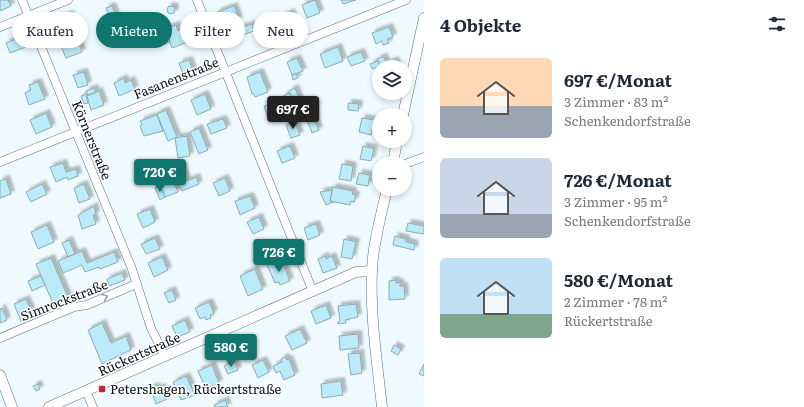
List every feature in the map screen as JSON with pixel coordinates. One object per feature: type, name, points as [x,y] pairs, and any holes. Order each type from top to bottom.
[{"type":"street","name":"Körnerstraße","points":[[22,0],[26,12]]},
{"type":"street","points":[[38,12],[68,0]]},
{"type":"street","points":[[197,0],[313,292]]},
{"type":"street","name":"Fasanenstraße","points":[[0,162],[406,0]]},
{"type":"street","points":[[405,108],[424,18]]},
{"type":"street","points":[[0,27],[12,22]]},
{"type":"street","name":"Körnerstraße","points":[[41,48],[132,269],[151,328],[165,356]]},
{"type":"street","points":[[412,162],[423,160]]},
{"type":"street","points":[[382,407],[372,271],[386,196]]},
{"type":"street","name":"Rückertstraße","points":[[49,407],[356,272],[372,271]]},
{"type":"street","name":"Simrockstraße","points":[[0,338],[74,307],[87,305],[136,284]]},
{"type":"street","points":[[0,375],[12,407]]},
{"type":"street","points":[[86,391],[93,407]]},
{"type":"building","points":[[0,0],[8,0],[11,6],[0,11]]},
{"type":"building","points":[[315,0],[320,13],[308,18],[308,12],[305,12],[302,5]]},
{"type":"building","points":[[341,0],[356,0],[343,4]]},
{"type":"building","points":[[112,6],[115,12],[108,12],[106,8]]},
{"type":"building","points":[[169,6],[173,6],[175,8],[175,12],[173,14],[172,12],[167,12],[167,8]]},
{"type":"building","points":[[234,6],[236,12],[217,12]]},
{"type":"building","points":[[252,24],[253,31],[245,34],[245,26]]},
{"type":"building","points":[[176,25],[178,31],[180,30],[180,45],[172,48],[172,26]]},
{"type":"building","points":[[389,27],[393,37],[387,39],[389,43],[383,45],[382,41],[376,44],[372,33]]},
{"type":"building","points":[[12,41],[12,48],[23,48],[10,53],[6,43]]},
{"type":"building","points":[[338,47],[343,61],[325,68],[320,54]]},
{"type":"building","points":[[62,48],[81,48],[82,52],[66,58]]},
{"type":"building","points":[[361,52],[365,61],[351,66],[347,57]]},
{"type":"building","points":[[384,57],[385,60],[377,60]]},
{"type":"building","points":[[297,58],[303,71],[292,75],[287,62]]},
{"type":"building","points":[[189,60],[193,71],[183,74],[179,63]]},
{"type":"building","points":[[84,72],[88,85],[78,88],[73,75]]},
{"type":"building","points":[[260,72],[268,92],[255,97],[253,93],[252,94],[247,77]]},
{"type":"building","points":[[296,74],[298,78],[293,80],[292,75]]},
{"type":"building","points":[[124,78],[125,83],[131,80],[135,89],[119,96],[114,83]]},
{"type":"building","points":[[38,82],[45,99],[29,105],[25,93],[31,90],[29,85]]},
{"type":"building","points":[[94,88],[96,92],[88,95],[86,91]]},
{"type":"building","points":[[295,88],[300,101],[294,104],[289,91]]},
{"type":"building","points":[[99,91],[104,105],[91,110],[87,96]]},
{"type":"building","points":[[290,93],[294,104],[287,106],[283,96]]},
{"type":"building","points":[[86,94],[88,103],[84,104],[81,96]]},
{"type":"building","points":[[205,94],[211,109],[197,115],[191,100]]},
{"type":"building","points":[[277,101],[282,113],[268,118],[264,106]]},
{"type":"building","points":[[348,103],[359,104],[358,111],[348,110]]},
{"type":"building","points":[[166,110],[177,137],[168,141],[157,114]]},
{"type":"building","points":[[46,113],[52,127],[36,134],[30,120]]},
{"type":"building","points":[[157,115],[163,131],[144,136],[140,126],[142,125],[140,121]]},
{"type":"building","points":[[362,118],[372,120],[371,135],[359,132]]},
{"type":"building","points":[[223,119],[227,128],[211,134],[207,124]]},
{"type":"building","points":[[314,119],[319,130],[312,133],[308,122]]},
{"type":"building","points":[[295,122],[300,135],[291,138],[286,125]]},
{"type":"building","points":[[199,128],[208,150],[199,154],[190,132]]},
{"type":"building","points":[[187,136],[190,156],[178,158],[175,138]]},
{"type":"building","points":[[290,146],[295,158],[282,163],[277,151]]},
{"type":"building","points":[[363,146],[374,149],[371,161],[360,159]]},
{"type":"building","points":[[63,163],[66,172],[76,169],[78,176],[68,180],[67,177],[56,182],[50,167]]},
{"type":"building","points":[[342,164],[353,166],[351,181],[339,179]]},
{"type":"building","points":[[182,166],[187,181],[196,177],[199,184],[182,191],[173,170]]},
{"type":"building","points":[[168,169],[178,192],[165,197],[155,174]]},
{"type":"building","points":[[359,173],[370,175],[368,186],[356,184]]},
{"type":"building","points":[[225,178],[230,191],[219,196],[213,183]]},
{"type":"building","points":[[6,179],[11,194],[0,198],[0,181]]},
{"type":"building","points":[[42,184],[47,194],[31,202],[26,192]]},
{"type":"building","points":[[84,184],[90,199],[79,203],[74,188]]},
{"type":"building","points":[[160,186],[165,197],[160,200],[155,188]]},
{"type":"building","points":[[333,187],[353,191],[352,194],[356,195],[354,202],[351,201],[350,205],[330,201]]},
{"type":"building","points":[[332,190],[330,201],[334,202],[326,205],[320,192]]},
{"type":"building","points":[[250,196],[255,208],[240,215],[235,201]]},
{"type":"building","points":[[94,206],[96,214],[93,215],[96,224],[82,229],[78,215]]},
{"type":"building","points":[[150,209],[155,222],[143,228],[137,214]]},
{"type":"building","points":[[259,217],[264,229],[253,234],[247,222]]},
{"type":"building","points":[[408,223],[424,226],[424,234],[406,231]]},
{"type":"building","points":[[316,224],[320,235],[308,240],[304,228]]},
{"type":"building","points":[[47,225],[54,242],[38,249],[31,232]]},
{"type":"building","points":[[395,236],[406,239],[406,242],[415,244],[414,250],[393,245]]},
{"type":"building","points":[[155,238],[160,249],[146,254],[141,244]]},
{"type":"building","points":[[344,239],[356,242],[352,259],[341,257]]},
{"type":"building","points":[[69,240],[75,254],[68,257],[62,243]]},
{"type":"building","points":[[82,251],[87,263],[114,252],[118,262],[100,269],[99,267],[85,272],[82,265],[63,273],[58,261]]},
{"type":"building","points":[[325,256],[326,259],[332,256],[337,268],[323,273],[318,259]]},
{"type":"building","points":[[162,257],[168,270],[154,277],[148,263]]},
{"type":"building","points":[[51,258],[70,302],[55,308],[36,264]]},
{"type":"building","points":[[275,262],[276,266],[283,264],[290,281],[280,285],[279,282],[275,283],[267,265]]},
{"type":"building","points":[[255,269],[263,289],[248,296],[240,276]]},
{"type":"building","points":[[122,273],[125,280],[109,286],[107,279]]},
{"type":"building","points":[[41,276],[45,285],[32,291],[28,281]]},
{"type":"building","points":[[396,280],[396,283],[400,282],[400,286],[404,286],[405,299],[389,300],[389,281]]},
{"type":"building","points":[[172,290],[176,300],[169,303],[164,293]]},
{"type":"building","points":[[26,299],[33,315],[21,321],[14,304]]},
{"type":"building","points":[[209,302],[214,313],[210,315],[211,318],[206,320],[205,317],[200,319],[195,308]]},
{"type":"building","points":[[356,304],[358,317],[345,320],[346,323],[338,324],[340,321],[338,306]]},
{"type":"building","points":[[326,305],[331,318],[316,324],[311,311]]},
{"type":"building","points":[[2,308],[7,320],[0,323],[0,309]]},
{"type":"building","points":[[185,320],[190,332],[177,337],[172,326]]},
{"type":"building","points":[[102,323],[111,343],[126,336],[131,350],[102,364],[88,330]]},
{"type":"building","points":[[300,329],[307,343],[292,350],[285,336]]},
{"type":"building","points":[[358,334],[359,348],[340,350],[339,336]]},
{"type":"building","points":[[394,345],[401,349],[398,355],[391,351]]},
{"type":"building","points":[[360,353],[362,373],[351,375],[348,354]]},
{"type":"building","points":[[285,357],[287,360],[289,359],[295,375],[284,380],[280,371],[276,373],[273,366],[282,362],[281,359]]},
{"type":"building","points":[[263,360],[269,372],[258,378],[252,365]]},
{"type":"building","points":[[234,361],[238,370],[228,374],[224,366]]},
{"type":"building","points":[[424,364],[424,376],[419,374]]},
{"type":"building","points":[[212,365],[219,383],[206,389],[198,371]]},
{"type":"building","points":[[186,376],[195,395],[181,400],[173,382]]},
{"type":"building","points":[[341,381],[343,395],[322,398],[321,384]]},
{"type":"building","points":[[38,384],[40,389],[36,391],[33,386]]},
{"type":"building","points":[[156,386],[157,389],[162,387],[167,399],[156,404],[150,388]]},
{"type":"building","points":[[225,400],[228,407],[215,407],[214,405]]},
{"type":"place","name":"Petershagen, Rückertstraße","points":[[102,389]]}]
